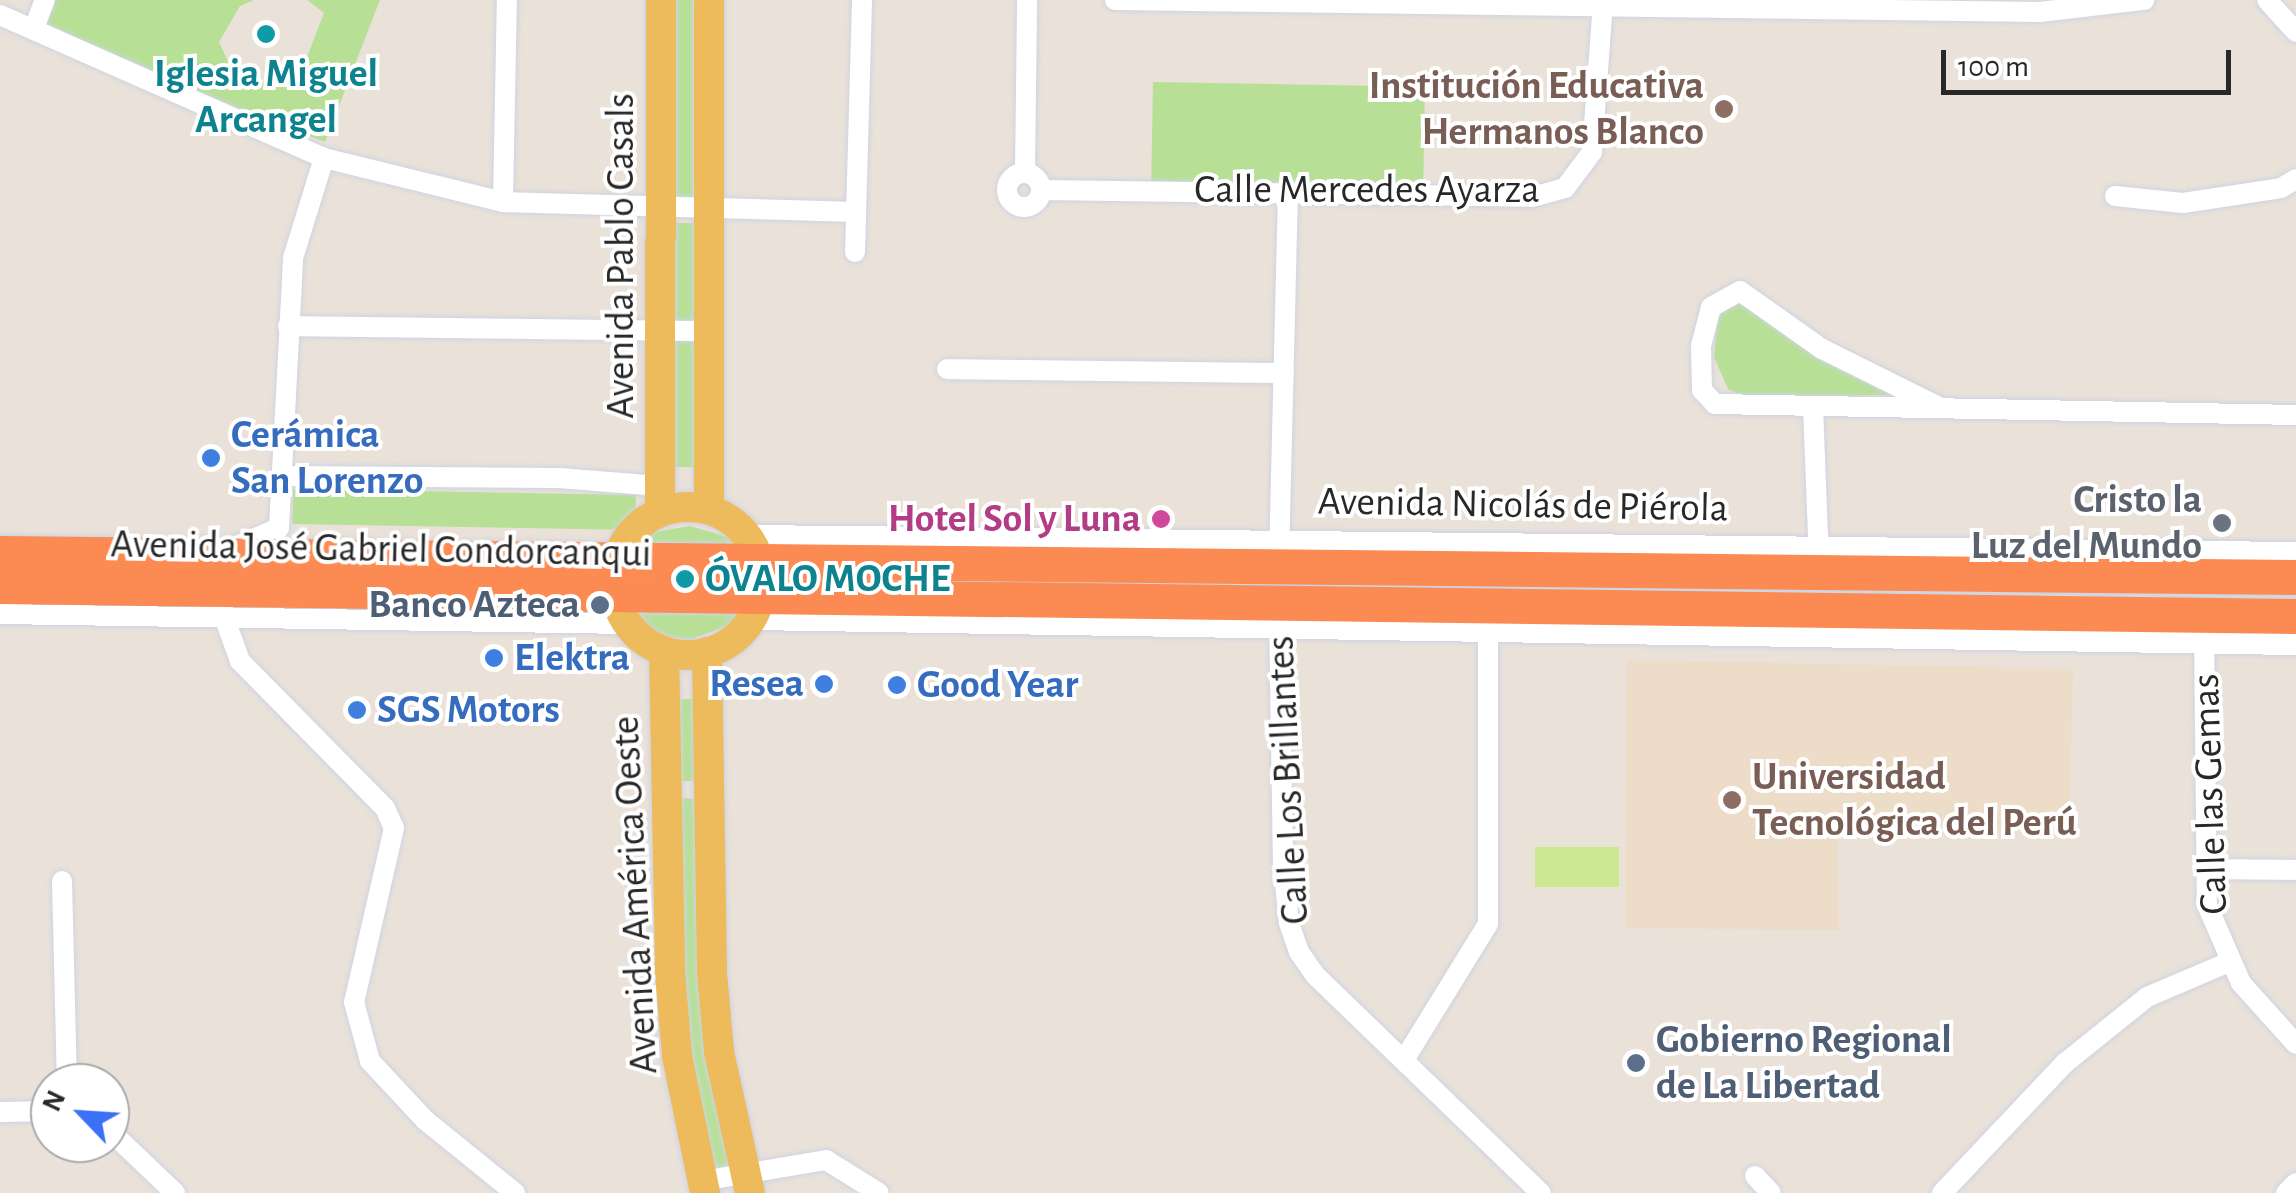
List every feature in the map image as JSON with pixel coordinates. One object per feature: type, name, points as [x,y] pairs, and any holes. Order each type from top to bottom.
[{"type":"highway","name":"Avenida Nicolás de Piérola","points":[[754,550],[2206,566],[2296,577]]},
{"type":"highway","name":"Avenida José Gabriel Condorcanqui","points":[[620,593],[754,550]]},
{"type":"highway","name":"Avenida José Gabriel Condorcanqui","points":[[0,554],[224,586]]},
{"type":"highway","name":"Avenida José Gabriel Condorcanqui","points":[[0,586],[58,601],[224,586],[620,593],[756,606]]},
{"type":"highway","points":[[756,606],[2204,628],[2296,616]]},
{"type":"main road","name":"Avenida Pablo Casals","points":[[660,0],[660,499]]},
{"type":"main road","points":[[709,0],[709,509]]},
{"type":"main road","points":[[660,499],[709,509],[754,550],[756,606],[725,644],[707,652],[664,651],[620,593],[629,537],[660,499]]},
{"type":"main road","name":"Avenida América Oeste","points":[[664,651],[677,1056],[703,1187]]},
{"type":"main road","name":"Avenida América Oeste","points":[[707,652],[719,1052],[747,1181]]},
{"type":"main road","points":[[667,791],[709,790]]},
{"type":"street","points":[[34,28],[45,0]]},
{"type":"street","points":[[503,202],[508,0]]},
{"type":"street","points":[[855,252],[862,0]]},
{"type":"street","points":[[1027,0],[1024,172],[1042,190]]},
{"type":"street","points":[[1115,0],[2040,12],[2144,0]]},
{"type":"street","points":[[2267,0],[2296,32]]},
{"type":"street","name":"Calle Mercedes Ayarza","points":[[1024,172],[1008,183],[1012,202],[1031,206],[1042,190],[1532,197],[1565,188],[1592,152],[1603,6]]},
{"type":"street","points":[[0,15],[324,158],[503,202],[662,210],[856,212]]},
{"type":"street","points":[[324,158],[293,258],[279,528],[235,542],[224,586],[256,682],[385,808],[394,828],[354,1002],[370,1061],[425,1120],[515,1193]]},
{"type":"street","points":[[2115,196],[2182,203],[2281,188],[2296,179]]},
{"type":"street","name":"Calle Los Brillantes","points":[[1288,191],[1279,614],[1289,923],[1316,976],[1541,1193]]},
{"type":"street","points":[[1939,407],[1822,350],[1740,291],[1720,298],[1701,346],[1702,390],[1715,404],[2296,416]]},
{"type":"street","points":[[288,326],[707,331]]},
{"type":"street","points":[[947,368],[1284,374]]},
{"type":"street","points":[[1813,406],[1819,561]]},
{"type":"street","points":[[282,476],[541,477],[660,499]]},
{"type":"street","name":"Avenida Nicolás de Piérola","points":[[2206,566],[2296,556]]},
{"type":"street","name":"Calle las Gemas","points":[[2206,566],[2207,905],[2229,962],[2296,1044]]},
{"type":"street","name":"Avenida José Gabriel Condorcanqui","points":[[224,586],[620,593]]},
{"type":"street","points":[[0,614],[58,601]]},
{"type":"street","points":[[1279,614],[1488,628],[1581,618]]},
{"type":"street","points":[[1404,1060],[1488,924],[1488,628]]},
{"type":"street","points":[[2204,628],[2296,641]]},
{"type":"street","points":[[2206,869],[2296,870]]},
{"type":"street","points":[[62,881],[67,1063]]},
{"type":"street","points":[[1942,1193],[2065,1063],[2147,997],[2229,962]]},
{"type":"street","points":[[0,1112],[30,1112]]},
{"type":"street","points":[[130,1150],[175,1193]]},
{"type":"street","points":[[703,1187],[747,1181],[826,1160],[879,1193]]},
{"type":"street","points":[[1755,1176],[1771,1193]]},
{"type":"street","points":[[2286,1193],[2296,1183]]},
{"type":"shaded area","name":"Universidad Tecnológica del Perú","points":[[1627,660],[2073,669],[2069,826],[1837,821],[1839,930],[1625,928]]},
{"type":"green space","points":[[49,0],[254,0],[240,6],[219,42],[231,68],[260,82],[285,75],[307,57],[324,13],[307,0],[380,0],[325,142],[37,30]]},
{"type":"green space","points":[[667,0],[693,0],[693,201],[667,201]]},
{"type":"green space","points":[[1153,82],[1425,87],[1423,186],[1151,181]]},
{"type":"green space","points":[[665,223],[695,223],[695,467],[665,467]]},
{"type":"green space","points":[[1730,296],[1906,395],[1744,397],[1728,389],[1714,357],[1717,322]]},
{"type":"green space","points":[[293,489],[636,495],[635,530],[292,524]]},
{"type":"green space","points":[[690,526],[735,539],[744,554],[635,543],[649,533]]},
{"type":"green space","points":[[742,608],[735,623],[689,640],[660,635],[627,610]]},
{"type":"green space","points":[[678,699],[703,699],[703,781],[678,781]]},
{"type":"green space","points":[[675,797],[704,800],[735,1164],[706,1170],[682,1042]]},
{"type":"green space","points":[[1535,847],[1619,847],[1619,887],[1535,887]]},
{"type":"place","name":"Iglesia Miguel Arcangel","points":[[266,34]]},
{"type":"place","name":"Institución Educativa Hermanos Blanco","points":[[1724,109]]},
{"type":"place","name":"Cerámica San Lorenzo","points":[[211,458]]},
{"type":"place","name":"Hotel Sol y Luna","points":[[1161,519]]},
{"type":"place","name":"Cristo la Luz del Mundo","points":[[2222,523]]},
{"type":"place","name":"ÓVALO MOCHE","points":[[685,579]]},
{"type":"place","name":"Banco Azteca","points":[[600,605]]},
{"type":"place","name":"Elektra","points":[[494,658]]},
{"type":"place","name":"Resea","points":[[824,684]]},
{"type":"place","name":"Good Year","points":[[897,685]]},
{"type":"place","name":"SGS Motors","points":[[357,710]]},
{"type":"place","name":"Universidad Tecnológica del Perú","points":[[1732,800]]},
{"type":"place","name":"Gobierno Regional de La Libertad","points":[[1636,1063]]}]
